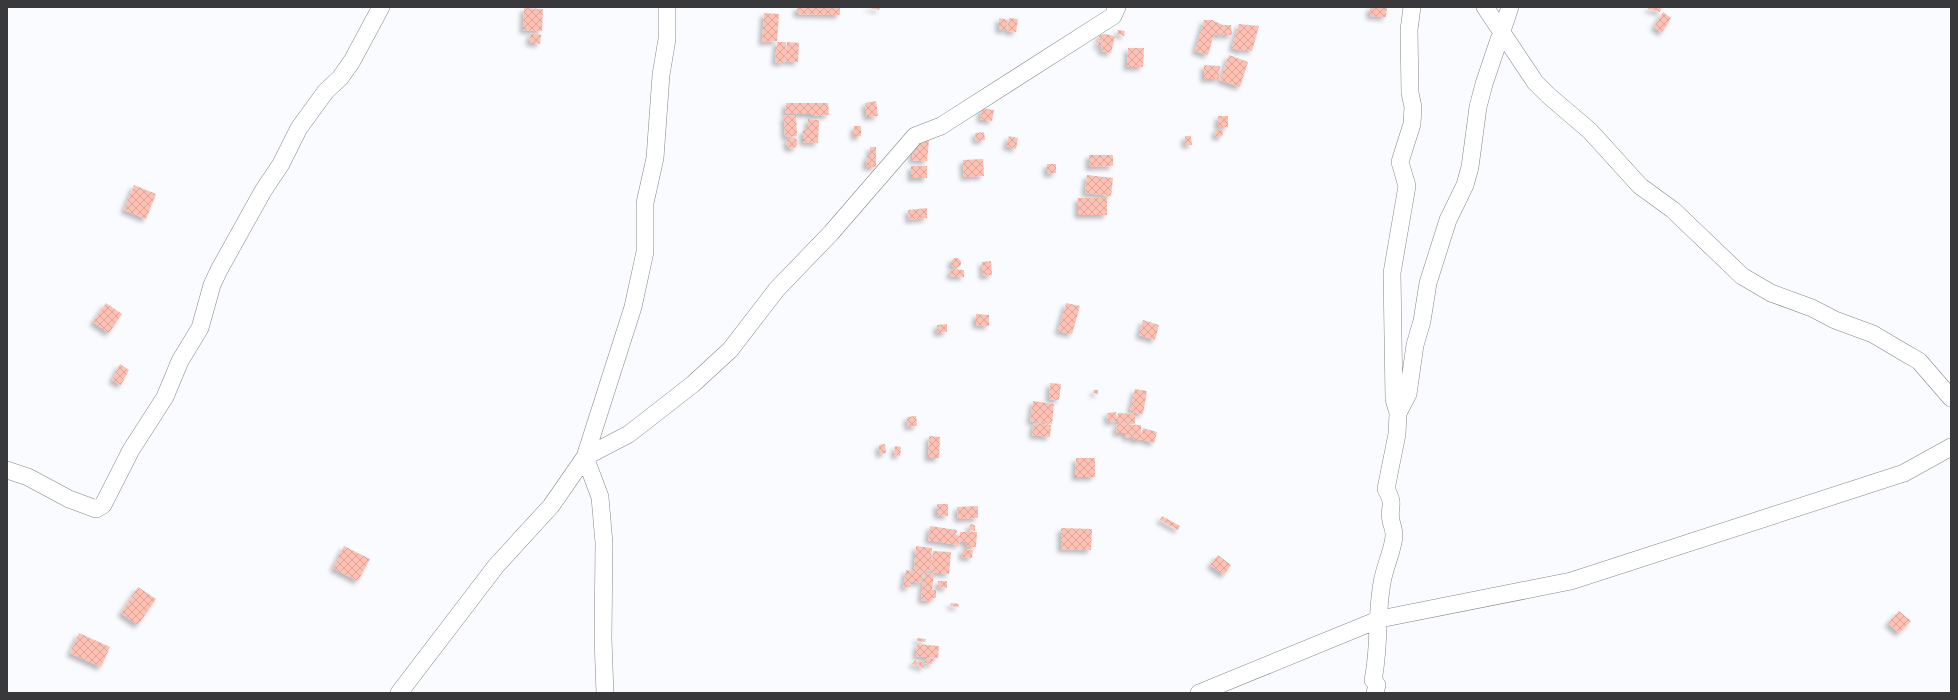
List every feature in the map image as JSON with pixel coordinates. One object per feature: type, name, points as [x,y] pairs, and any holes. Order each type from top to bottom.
[{"type":"street","points":[[7,470],[44,485],[69,499],[96,509],[103,504],[131,450],[165,397],[180,361],[200,328],[212,285],[219,270],[263,191],[281,164],[299,128],[326,91],[340,78],[352,62],[381,7]]},
{"type":"street","points":[[399,693],[496,566],[551,506],[585,457],[633,306],[645,252],[645,203],[655,158],[662,75],[667,39],[667,7]]},
{"type":"street","points":[[585,457],[629,434],[694,384],[730,350],[777,289],[832,233],[915,136],[941,126],[1113,16],[1117,7]]},
{"type":"street","points":[[1375,693],[1376,685],[1373,680],[1377,660],[1381,584],[1385,564],[1394,541],[1394,534],[1390,519],[1392,500],[1386,489],[1397,434],[1398,414],[1394,399],[1392,272],[1407,186],[1400,162],[1412,124],[1413,107],[1410,93],[1409,30],[1412,7]]},
{"type":"street","points":[[1485,7],[1535,82],[1590,131],[1640,186],[1672,210],[1742,276],[1771,293],[1812,308],[1835,320],[1872,334],[1919,361],[1951,398]]},
{"type":"street","points":[[1398,414],[1408,394],[1415,345],[1422,321],[1428,283],[1448,220],[1465,185],[1470,167],[1482,92],[1510,7]]},
{"type":"street","points":[[1199,693],[1380,619],[1571,581],[1904,473],[1951,447]]},
{"type":"street","points":[[585,457],[600,497],[604,543],[603,639],[605,693]]},
{"type":"building","points":[[797,7],[840,7],[840,15],[797,14]]},
{"type":"building","points":[[866,7],[880,7],[879,10]]},
{"type":"building","points":[[1370,7],[1387,7],[1386,17],[1370,16]]},
{"type":"building","points":[[1649,7],[1662,7],[1660,12],[1648,9]]},
{"type":"building","points":[[524,8],[543,9],[542,31],[523,30]]},
{"type":"building","points":[[1663,12],[1671,18],[1662,33],[1654,27]]},
{"type":"building","points":[[764,13],[779,14],[777,41],[762,42]]},
{"type":"building","points":[[999,18],[1008,20],[1006,30],[999,30]]},
{"type":"building","points":[[1009,18],[1018,19],[1016,32],[1007,31]]},
{"type":"building","points":[[1204,20],[1212,20],[1223,25],[1222,36],[1214,34],[1208,55],[1195,51]]},
{"type":"building","points":[[1239,24],[1259,26],[1252,51],[1244,49],[1243,51],[1232,48]]},
{"type":"building","points":[[1223,25],[1231,25],[1232,35],[1223,35]]},
{"type":"building","points":[[1118,30],[1125,31],[1124,36],[1117,34]]},
{"type":"building","points":[[531,33],[541,35],[540,44],[529,42]]},
{"type":"building","points":[[1104,34],[1115,36],[1111,53],[1101,51],[1103,39],[1098,39],[1100,35]]},
{"type":"building","points":[[1099,40],[1102,40],[1101,46],[1097,46]]},
{"type":"building","points":[[777,42],[786,42],[784,63],[775,62]]},
{"type":"building","points":[[787,42],[799,43],[798,62],[785,61]]},
{"type":"building","points":[[1128,48],[1144,48],[1143,67],[1127,67]]},
{"type":"building","points":[[1229,55],[1248,62],[1240,87],[1220,80]]},
{"type":"building","points":[[1204,65],[1220,66],[1219,79],[1204,79]]},
{"type":"building","points":[[876,101],[878,116],[867,117],[865,103]]},
{"type":"building","points":[[786,103],[828,103],[829,115],[811,116],[811,114],[785,114]]},
{"type":"building","points":[[982,108],[994,110],[992,121],[980,119]]},
{"type":"building","points":[[796,115],[797,136],[785,137],[784,116]]},
{"type":"building","points":[[1218,116],[1228,116],[1228,127],[1218,127]]},
{"type":"building","points":[[808,119],[819,120],[818,143],[803,142],[803,130],[808,130]]},
{"type":"building","points":[[854,126],[861,126],[861,136],[854,137]]},
{"type":"building","points":[[1217,129],[1221,129],[1223,133],[1221,137],[1217,137],[1215,135],[1215,131]]},
{"type":"building","points":[[984,132],[985,140],[976,141],[975,133]]},
{"type":"building","points":[[1009,136],[1018,138],[1016,149],[1006,146]]},
{"type":"building","points":[[1185,136],[1191,136],[1192,145],[1185,145]]},
{"type":"building","points":[[792,137],[796,139],[798,143],[796,147],[792,149],[788,147],[786,143],[788,139]]},
{"type":"building","points":[[914,138],[929,140],[927,161],[912,160]]},
{"type":"building","points":[[870,147],[876,147],[876,167],[866,167],[867,156],[870,156]]},
{"type":"building","points":[[1089,155],[1113,155],[1113,166],[1089,167]]},
{"type":"building","points":[[983,159],[984,176],[964,177],[963,160]]},
{"type":"building","points":[[1047,164],[1056,164],[1056,173],[1047,174]]},
{"type":"building","points":[[911,166],[927,166],[927,178],[911,178]]},
{"type":"building","points":[[1087,175],[1113,178],[1111,196],[1085,193]]},
{"type":"building","points":[[134,185],[156,194],[146,219],[124,210]]},
{"type":"building","points":[[1078,198],[1107,198],[1107,215],[1078,215]]},
{"type":"building","points":[[927,208],[927,218],[909,220],[908,210]]},
{"type":"building","points":[[956,258],[961,263],[956,268],[951,263]]},
{"type":"building","points":[[991,261],[992,275],[983,276],[982,262]]},
{"type":"building","points":[[951,269],[964,270],[964,277],[950,276]]},
{"type":"building","points":[[106,303],[122,314],[109,333],[93,322]]},
{"type":"building","points":[[1066,303],[1080,306],[1072,334],[1058,331]]},
{"type":"building","points":[[976,314],[989,315],[989,326],[976,325]]},
{"type":"building","points":[[1143,320],[1159,325],[1155,340],[1139,335]]},
{"type":"building","points":[[947,324],[947,332],[937,333],[937,325]]},
{"type":"building","points":[[120,364],[129,370],[121,385],[112,380]]},
{"type":"building","points":[[1050,383],[1061,384],[1059,400],[1049,399]]},
{"type":"building","points":[[1135,389],[1147,391],[1143,414],[1130,412]]},
{"type":"building","points":[[1094,390],[1098,390],[1098,394],[1093,393]]},
{"type":"building","points":[[1033,401],[1054,404],[1052,424],[1030,421]]},
{"type":"building","points":[[1116,412],[1117,421],[1108,422],[1107,413]]},
{"type":"building","points":[[1118,413],[1135,414],[1135,424],[1118,423]]},
{"type":"building","points":[[916,416],[917,426],[908,427],[907,417]]},
{"type":"building","points":[[1034,423],[1051,425],[1050,437],[1032,435]]},
{"type":"building","points":[[1117,424],[1141,425],[1141,440],[1133,440],[1133,431],[1132,438],[1125,437],[1126,433],[1116,433]]},
{"type":"building","points":[[1143,428],[1157,432],[1154,443],[1141,439]]},
{"type":"building","points":[[929,436],[940,437],[939,458],[928,458]]},
{"type":"building","points":[[885,444],[886,453],[879,454],[879,445]]},
{"type":"building","points":[[895,446],[901,447],[900,456],[894,455]]},
{"type":"building","points":[[1076,458],[1095,458],[1095,477],[1075,477]]},
{"type":"building","points":[[937,504],[948,504],[948,516],[937,515]]},
{"type":"building","points":[[978,506],[978,518],[958,519],[957,507]]},
{"type":"building","points":[[1162,516],[1180,526],[1178,530],[1160,520]]},
{"type":"building","points":[[970,524],[975,525],[975,531],[969,530]]},
{"type":"building","points":[[930,526],[957,530],[956,535],[960,536],[959,545],[928,540]]},
{"type":"building","points":[[1061,528],[1092,529],[1091,550],[1061,549]]},
{"type":"building","points":[[960,532],[977,532],[976,547],[966,547],[966,541],[960,542]]},
{"type":"building","points":[[344,546],[370,559],[358,581],[333,568]]},
{"type":"building","points":[[916,546],[932,548],[930,572],[914,571]]},
{"type":"building","points":[[963,549],[973,550],[972,558],[962,557]]},
{"type":"building","points":[[933,551],[951,552],[949,574],[931,572]]},
{"type":"building","points":[[1218,555],[1231,565],[1224,575],[1210,565]]},
{"type":"building","points":[[906,570],[923,573],[921,583],[904,580]]},
{"type":"building","points":[[924,573],[934,574],[932,590],[936,590],[936,598],[932,598],[931,601],[921,600]]},
{"type":"building","points":[[903,581],[909,581],[910,587],[904,588]]},
{"type":"building","points":[[938,581],[947,581],[947,588],[938,587]]},
{"type":"building","points":[[138,587],[156,599],[138,625],[121,613]]},
{"type":"building","points":[[951,603],[959,604],[958,607],[950,606]]},
{"type":"building","points":[[1899,611],[1911,621],[1899,633],[1888,623]]},
{"type":"building","points":[[79,633],[110,647],[101,667],[70,653]]},
{"type":"building","points":[[917,638],[926,639],[925,642],[917,641]]},
{"type":"building","points":[[917,644],[939,646],[938,658],[916,656]]},
{"type":"building","points":[[925,658],[933,659],[932,664],[925,663]]},
{"type":"building","points":[[915,660],[919,663],[917,666],[912,664]]},
{"type":"building","points":[[919,661],[924,662],[924,668],[919,667]]}]
